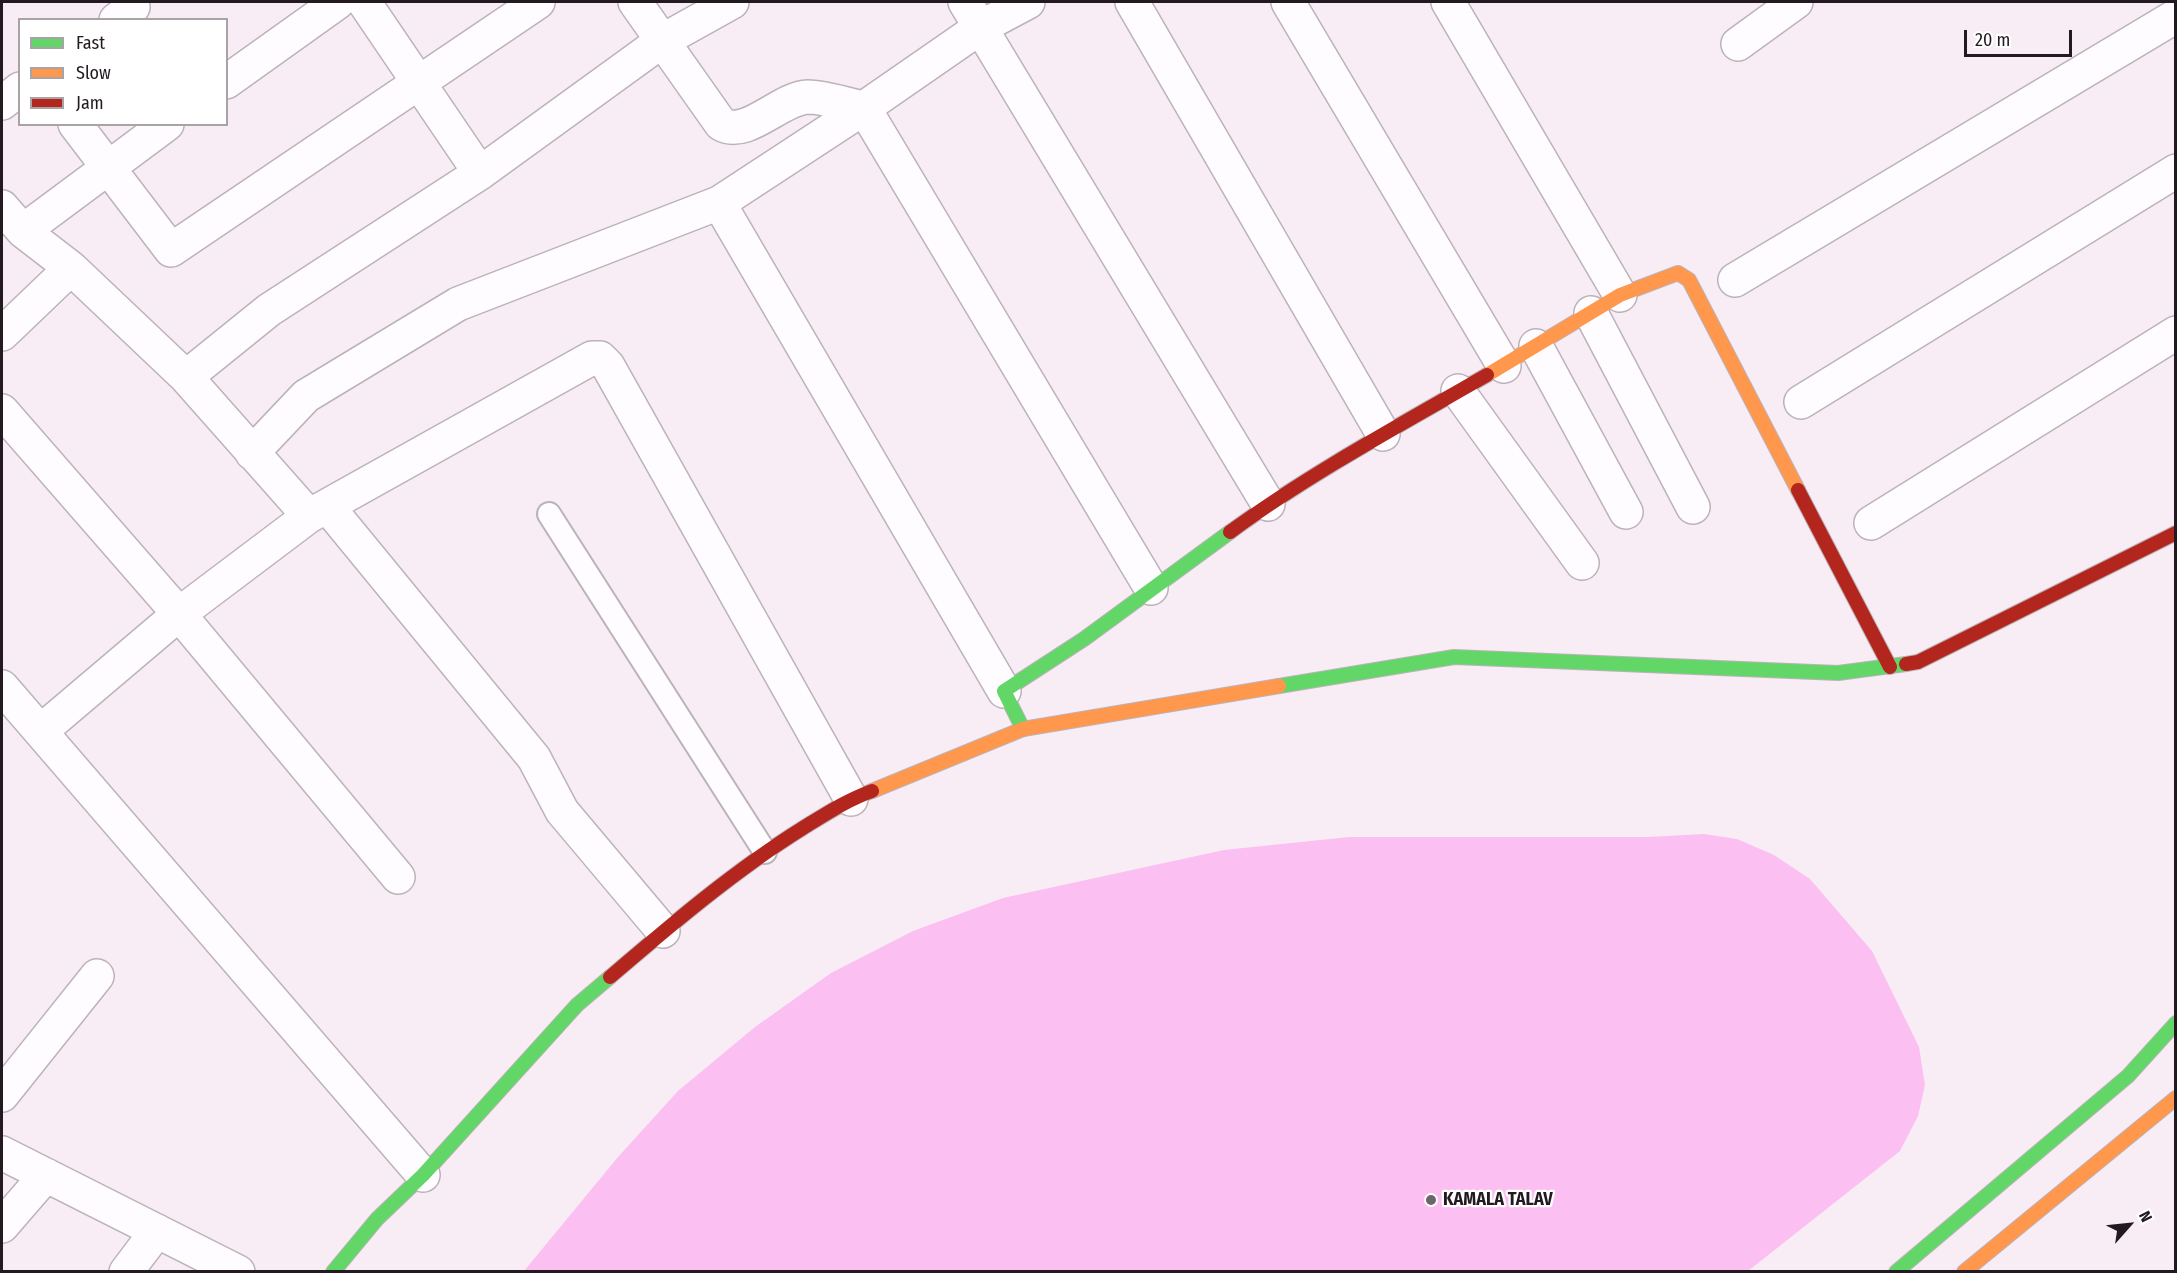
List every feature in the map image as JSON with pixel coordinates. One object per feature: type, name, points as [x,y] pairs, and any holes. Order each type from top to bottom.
[{"type":"street","points":[[228,81],[338,2]]},
{"type":"street","points":[[364,2],[480,173]]},
{"type":"street","points":[[77,126],[171,250],[537,2]]},
{"type":"street","points":[[635,2],[722,124],[729,128],[741,128],[793,101],[808,97],[864,108],[1151,588]]},
{"type":"street","points":[[186,377],[269,310],[480,173],[662,41],[732,2]]},
{"type":"street","points":[[252,453],[306,396],[458,304],[719,203],[864,108],[973,14],[1028,2]]},
{"type":"street","points":[[1132,2],[1383,434]]},
{"type":"street","points":[[1288,2],[1504,366]]},
{"type":"street","points":[[1448,2],[1620,294]]},
{"type":"street","points":[[1738,44],[1796,2]]},
{"type":"street","points":[[973,14],[1268,504]]},
{"type":"street","points":[[1735,280],[2175,16]]},
{"type":"street","points":[[2,103],[18,91]]},
{"type":"street","points":[[23,231],[164,126]]},
{"type":"street","points":[[1801,402],[2175,171]]},
{"type":"street","points":[[719,203],[1004,691],[1023,729]]},
{"type":"street","points":[[2,207],[23,231],[71,268],[186,377],[252,453],[319,512],[534,758],[562,811],[663,931]]},
{"type":"street","points":[[2,334],[71,268]]},
{"type":"street","points":[[1004,691],[1084,639],[1268,504],[1383,434],[1504,366],[1620,294],[1677,273],[1689,280],[1890,667]]},
{"type":"street","points":[[1591,313],[1693,507]]},
{"type":"street","points":[[1871,523],[2175,333]]},
{"type":"street","points":[[1536,346],[1626,512]]},
{"type":"street","points":[[41,731],[179,614],[319,512],[592,358],[600,358],[614,376],[851,799]]},
{"type":"street","points":[[1458,391],[1582,563]]},
{"type":"street","points":[[2,411],[179,614],[398,877]]},
{"type":"street","points":[[333,1272],[377,1219],[423,1175],[577,1005],[663,931],[765,852],[851,799],[1023,729],[1455,657],[1838,673],[1890,667],[1918,662],[2175,533]]},
{"type":"street","points":[[2,687],[423,1175]]},
{"type":"street","points":[[2,1095],[97,975]]},
{"type":"street","points":[[1896,1272],[2128,1076],[2175,1023]]},
{"type":"street","points":[[1964,1272],[2175,1098]]},
{"type":"street","points":[[2,1153],[238,1272]]},
{"type":"street","points":[[2,1226],[46,1175]]},
{"type":"street","points":[[126,1272],[157,1231]]},
{"type":"lane","points":[[549,514],[765,852]]},
{"type":"shaded area","points":[[1704,834],[1737,839],[1774,855],[1810,879],[1872,951],[1919,1047],[1925,1085],[1918,1116],[1900,1151],[1748,1271],[524,1271],[618,1157],[678,1091],[755,1027],[831,973],[913,931],[1003,898],[1224,850],[1349,837],[1648,837]]},
{"type":"traffic: fast","points":[[1023,729],[1004,691],[1084,639],[1230,532]]},
{"type":"traffic: fast","points":[[1279,686],[1454,657],[1838,673],[1906,664]]},
{"type":"traffic: fast","points":[[333,1272],[377,1219],[423,1175],[577,1005],[610,977]]},
{"type":"traffic: fast","points":[[1896,1272],[2128,1076],[2176,1023]]},
{"type":"traffic: slow","points":[[1487,375],[1620,295],[1678,273],[1689,280],[1798,490]]},
{"type":"traffic: slow","points":[[872,791],[1023,729],[1279,686]]},
{"type":"traffic: slow","points":[[1964,1272],[2176,1098]]},
{"type":"traffic: jam","points":[[1230,532],[1324,470],[1487,375]]},
{"type":"traffic: jam","points":[[1798,490],[1890,667]]},
{"type":"traffic: jam","points":[[1906,664],[1918,662],[2176,533]]},
{"type":"traffic: jam","points":[[610,977],[752,862],[828,813],[872,791]]},
{"type":"place","name":"KAMALA TALAV","points":[[1431,1200]]}]
